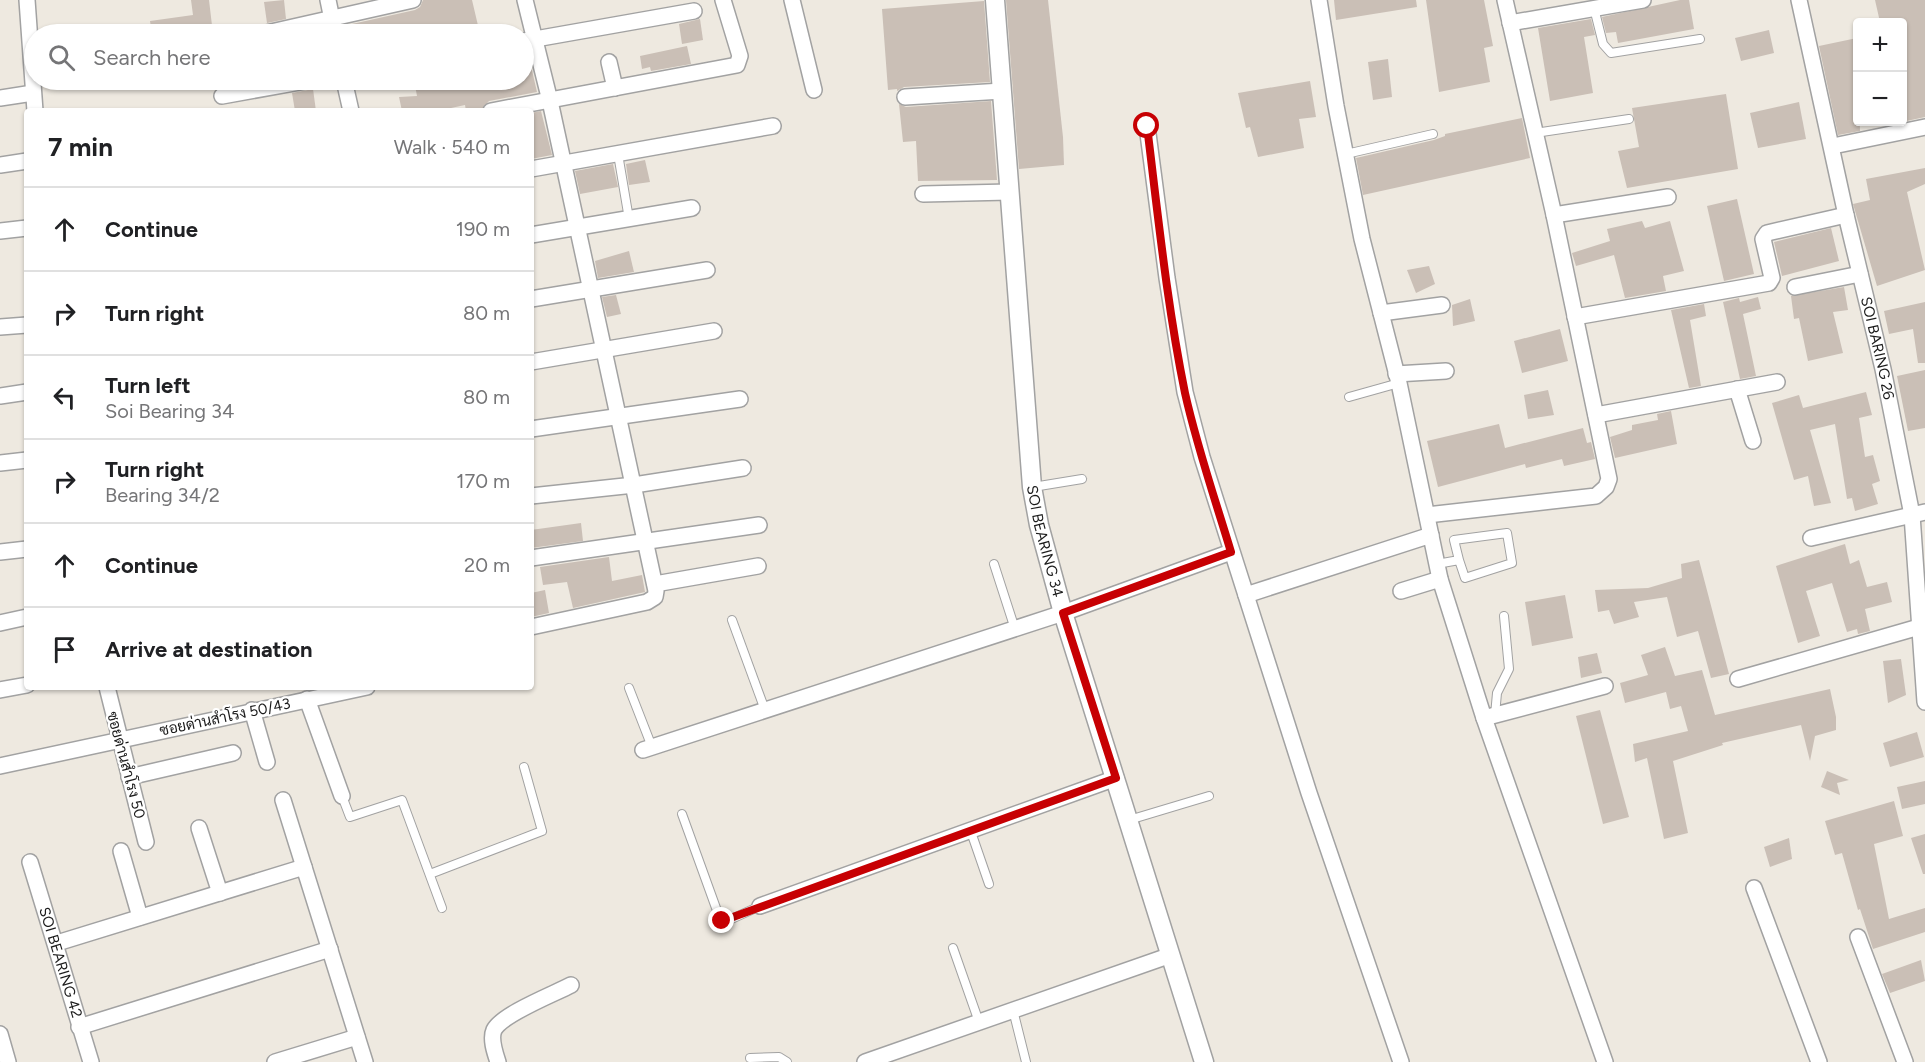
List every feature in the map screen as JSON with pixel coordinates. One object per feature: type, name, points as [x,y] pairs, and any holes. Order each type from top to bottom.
[{"type":"street","points":[[27,0],[29,24]]},
{"type":"street","points":[[328,0],[333,24]]},
{"type":"street","points":[[303,24],[413,0]]},
{"type":"street","points":[[525,0],[527,24]]},
{"type":"street","points":[[509,108],[737,65],[740,56],[723,0]]},
{"type":"street","points":[[792,0],[814,90]]},
{"type":"street","name":"SOI BEARING 34","points":[[994,0],[1032,487],[1039,525],[1063,613],[1130,820],[1204,1062]]},
{"type":"street","points":[[1319,0],[1362,239],[1398,378],[1439,571],[1490,716],[1605,1062]]},
{"type":"street","points":[[1427,515],[1596,496],[1606,487],[1609,479],[1554,215],[1505,0]]},
{"type":"street","points":[[1510,23],[1643,0]]},
{"type":"street","name":"SOI BARING 26","points":[[1799,0],[1833,146],[1846,214],[1918,514],[1919,627],[1924,697]]},
{"type":"street","points":[[534,39],[694,12]]},
{"type":"street","points":[[534,55],[550,101],[562,165],[578,228],[655,584],[655,597],[647,602],[534,626]]},
{"type":"street","points":[[609,62],[615,88]]},
{"type":"street","points":[[222,96],[255,90]]},
{"type":"street","points":[[346,90],[350,108]]},
{"type":"street","points":[[905,97],[1002,92]]},
{"type":"street","points":[[0,98],[33,93],[35,108]]},
{"type":"street","points":[[534,169],[772,126]]},
{"type":"street","points":[[1147,126],[1185,392],[1202,457],[1309,793],[1401,1062]]},
{"type":"street","points":[[1833,146],[1925,127]]},
{"type":"street","points":[[0,165],[24,161]]},
{"type":"street","points":[[923,194],[1009,192]]},
{"type":"street","points":[[1554,215],[1668,197]]},
{"type":"street","points":[[534,235],[692,208]]},
{"type":"street","points":[[1575,317],[1768,284],[1772,278],[1764,238],[1767,233],[1774,229],[1846,214]]},
{"type":"street","points":[[0,231],[24,228]]},
{"type":"street","points":[[534,299],[707,270]]},
{"type":"street","points":[[1795,287],[1860,274]]},
{"type":"street","points":[[1381,313],[1442,305]]},
{"type":"street","points":[[0,327],[24,325]]},
{"type":"street","points":[[534,362],[604,352],[714,331]]},
{"type":"street","points":[[1398,378],[1446,371]]},
{"type":"street","points":[[1596,415],[1777,382]]},
{"type":"street","points":[[1737,389],[1753,441]]},
{"type":"street","points":[[0,396],[24,392]]},
{"type":"street","points":[[534,429],[740,399]]},
{"type":"street","points":[[0,464],[24,460]]},
{"type":"street","points":[[534,496],[634,485],[744,468]]},
{"type":"street","points":[[1811,538],[1918,514]]},
{"type":"street","points":[[534,558],[759,525]]},
{"type":"street","points":[[1246,595],[1431,535]]},
{"type":"street","points":[[0,552],[24,549]]},
{"type":"street","points":[[647,749],[1063,613],[1231,552]]},
{"type":"street","points":[[655,584],[758,566]]},
{"type":"street","points":[[1401,591],[1439,571]]},
{"type":"street","points":[[0,623],[24,618]]},
{"type":"street","points":[[1738,679],[1919,627]]},
{"type":"street","points":[[0,690],[24,686]]},
{"type":"street","points":[[1490,716],[1605,686]]},
{"type":"street","name":"ซอยด่านสำโรง 50","points":[[107,690],[147,842]]},
{"type":"street","name":"ซอยด่านสำโรง 50/43","points":[[0,766],[352,690]]},
{"type":"street","points":[[307,699],[342,796]]},
{"type":"street","points":[[252,710],[267,762]]},
{"type":"street","points":[[129,777],[233,753]]},
{"type":"street","points":[[760,906],[1116,778]]},
{"type":"street","points":[[283,800],[365,1062]]},
{"type":"street","points":[[199,828],[219,893]]},
{"type":"street","points":[[121,851],[140,917]]},
{"type":"street","name":"SOI BEARING 42","points":[[30,862],[57,943],[91,1062]]},
{"type":"street","points":[[57,943],[304,867]]},
{"type":"street","points":[[1754,888],[1819,1062]]},
{"type":"street","points":[[1858,937],[1905,1062]]},
{"type":"street","points":[[80,1026],[330,949]]},
{"type":"street","points":[[865,1062],[1171,955]]},
{"type":"street","points":[[498,1062],[493,1038],[494,1030],[515,1013],[571,985]]},
{"type":"street","points":[[0,1035],[8,1062]]},
{"type":"street","points":[[275,1062],[357,1037]]},
{"type":"lane","points":[[1594,8],[1603,44],[1611,53],[1700,39]]},
{"type":"lane","points":[[1534,133],[1629,119]]},
{"type":"lane","points":[[1346,154],[1433,134]]},
{"type":"lane","points":[[618,154],[629,219]]},
{"type":"lane","points":[[1350,397],[1398,378]]},
{"type":"lane","points":[[1032,487],[1082,480]]},
{"type":"lane","points":[[1508,533],[1512,563],[1465,578],[1459,560],[1454,540],[1508,533]]},
{"type":"lane","points":[[1439,571],[1459,560]]},
{"type":"lane","points":[[994,564],[1015,629]]},
{"type":"lane","points":[[1490,716],[1497,693],[1509,669],[1504,616]]},
{"type":"lane","points":[[732,620],[765,710]]},
{"type":"lane","points":[[629,688],[647,749]]},
{"type":"lane","points":[[430,874],[542,831],[524,767]]},
{"type":"lane","points":[[342,796],[350,817],[402,800],[442,908]]},
{"type":"lane","points":[[1130,820],[1209,796]]},
{"type":"lane","points":[[682,814],[720,919],[727,921],[760,906]]},
{"type":"lane","points":[[970,829],[989,884]]},
{"type":"lane","points":[[953,948],[980,1022]]},
{"type":"lane","points":[[1013,1010],[1026,1062]]},
{"type":"lane","points":[[750,1058],[779,1057],[787,1062]]},
{"type":"building","points":[[191,0],[209,0],[212,24],[150,24],[150,21],[193,15]]},
{"type":"building","points":[[284,0],[286,19],[267,23],[264,2]]},
{"type":"building","points":[[423,0],[472,0],[478,24],[352,24],[415,10],[420,7]]},
{"type":"building","points":[[1006,0],[1048,0],[1064,165],[1019,169]]},
{"type":"building","points":[[1334,0],[1416,0],[1417,7],[1336,20]]},
{"type":"building","points":[[1426,0],[1484,0],[1493,46],[1484,48],[1490,82],[1439,92]]},
{"type":"building","points":[[1689,0],[1694,29],[1618,43],[1616,32],[1606,33],[1602,17]]},
{"type":"building","points":[[1875,0],[1925,0],[1925,117],[1907,121],[1907,18],[1879,18]]},
{"type":"building","points":[[984,1],[990,82],[888,90],[882,9]]},
{"type":"building","points":[[700,19],[703,40],[682,44],[679,24]]},
{"type":"building","points":[[1591,19],[1595,35],[1584,37],[1593,93],[1550,101],[1538,28]]},
{"type":"building","points":[[1769,30],[1774,53],[1741,61],[1735,38]]},
{"type":"building","points":[[1853,39],[1853,126],[1860,126],[1860,131],[1838,135],[1819,46]]},
{"type":"building","points":[[687,46],[691,64],[651,71],[650,67],[642,69],[640,56]]},
{"type":"building","points":[[1388,59],[1392,97],[1373,100],[1368,62]]},
{"type":"building","points":[[534,79],[537,92],[489,101],[483,108],[466,108],[465,105],[451,108],[401,108],[399,97],[417,96],[416,90],[534,90]]},
{"type":"building","points":[[1310,81],[1316,117],[1299,119],[1304,148],[1258,157],[1250,127],[1246,128],[1238,93]]},
{"type":"building","points":[[313,90],[316,108],[294,108],[292,93]]},
{"type":"building","points":[[1726,94],[1738,169],[1627,188],[1618,151],[1639,147],[1632,108]]},
{"type":"building","points":[[991,101],[997,180],[918,181],[916,141],[903,142],[899,104],[906,107]]},
{"type":"building","points":[[1799,102],[1806,139],[1758,148],[1750,113]]},
{"type":"building","points":[[541,111],[552,155],[534,158],[534,112]]},
{"type":"building","points":[[1522,118],[1530,158],[1363,195],[1356,158],[1434,140],[1445,134]]},
{"type":"building","points":[[645,160],[650,182],[629,185],[626,164]]},
{"type":"building","points":[[613,164],[618,187],[580,194],[575,171]]},
{"type":"building","points":[[1925,168],[1925,184],[1907,192],[1925,270],[1877,286],[1853,204],[1870,200],[1866,179]]},
{"type":"building","points":[[1737,199],[1754,274],[1724,281],[1707,206]]},
{"type":"building","points":[[1642,221],[1645,228],[1670,221],[1684,271],[1663,276],[1666,291],[1625,298],[1614,255],[1576,266],[1572,253],[1610,241],[1607,229]]},
{"type":"building","points":[[1831,228],[1839,261],[1782,276],[1774,242]]},
{"type":"building","points":[[629,251],[634,272],[598,278],[595,261]]},
{"type":"building","points":[[1429,266],[1435,284],[1416,293],[1407,270]]},
{"type":"building","points":[[1844,287],[1848,310],[1833,312],[1843,353],[1808,361],[1799,318],[1794,319],[1791,296]]},
{"type":"building","points":[[616,295],[621,314],[607,317],[602,297]]},
{"type":"building","points":[[1758,297],[1761,309],[1743,314],[1756,376],[1740,379],[1723,302],[1739,298],[1740,302]]},
{"type":"building","points":[[1470,299],[1475,321],[1453,326],[1452,305]]},
{"type":"building","points":[[1925,302],[1925,363],[1918,363],[1913,329],[1889,334],[1884,311]]},
{"type":"building","points":[[1704,304],[1706,316],[1690,320],[1701,386],[1689,388],[1671,310]]},
{"type":"building","points":[[1560,329],[1568,361],[1522,373],[1514,341]]},
{"type":"building","points":[[1925,370],[1925,428],[1908,431],[1897,376]]},
{"type":"building","points":[[1548,390],[1554,415],[1528,419],[1524,395]]},
{"type":"building","points":[[1866,392],[1872,415],[1859,418],[1865,457],[1873,455],[1880,481],[1872,484],[1878,504],[1855,511],[1852,498],[1847,499],[1835,424],[1810,430],[1831,503],[1814,506],[1808,476],[1794,480],[1772,403],[1799,395],[1803,408]]},
{"type":"building","points":[[1671,411],[1677,444],[1615,458],[1610,437],[1632,430],[1632,425],[1658,420],[1657,414]]},
{"type":"building","points":[[1499,424],[1505,448],[1583,428],[1587,443],[1591,442],[1595,459],[1564,466],[1562,459],[1526,468],[1525,464],[1438,487],[1427,441]]},
{"type":"building","points":[[581,523],[583,541],[534,548],[534,530]]},
{"type":"building","points":[[1845,544],[1850,564],[1859,560],[1867,587],[1887,582],[1892,602],[1865,609],[1870,631],[1858,634],[1857,629],[1847,632],[1832,583],[1806,591],[1820,636],[1798,643],[1776,566]]},
{"type":"building","points":[[609,557],[612,581],[642,575],[645,592],[573,608],[567,582],[543,585],[540,567]]},
{"type":"building","points":[[1699,560],[1729,674],[1711,678],[1698,631],[1677,637],[1667,597],[1634,602],[1639,617],[1614,624],[1609,610],[1598,612],[1595,590],[1648,588],[1682,578],[1681,564]]},
{"type":"building","points":[[545,590],[549,613],[534,616],[534,592]]},
{"type":"building","points":[[1565,595],[1573,638],[1532,646],[1525,602]]},
{"type":"building","points":[[1665,647],[1675,676],[1702,670],[1715,715],[1830,689],[1836,717],[1836,730],[1815,736],[1810,761],[1801,725],[1722,743],[1723,745],[1673,761],[1688,833],[1664,839],[1647,758],[1635,762],[1633,744],[1688,731],[1681,706],[1670,709],[1666,692],[1625,703],[1620,683],[1648,675],[1641,655]]},
{"type":"building","points":[[1597,653],[1602,673],[1581,678],[1578,657]]},
{"type":"building","points":[[1901,659],[1906,695],[1888,703],[1883,661]]},
{"type":"building","points":[[1600,710],[1629,817],[1603,824],[1576,716]]},
{"type":"building","points":[[1917,732],[1924,757],[1890,767],[1883,743]]},
{"type":"building","points":[[1827,771],[1849,780],[1837,783],[1840,795],[1821,787]]},
{"type":"building","points":[[1925,781],[1925,804],[1902,809],[1897,787]]},
{"type":"building","points":[[1894,801],[1903,836],[1874,844],[1889,919],[1925,908],[1925,932],[1873,949],[1860,909],[1858,910],[1842,853],[1835,855],[1825,821]]},
{"type":"building","points":[[1925,834],[1925,874],[1923,874],[1911,838]]},
{"type":"building","points":[[1789,838],[1792,859],[1770,867],[1764,847]]},
{"type":"building","points":[[1921,960],[1925,981],[1890,993],[1882,974]]},
{"type":"route","points":[[722,921],[994,820],[1116,778],[1063,613],[1231,552],[1185,392],[1147,126]]}]
